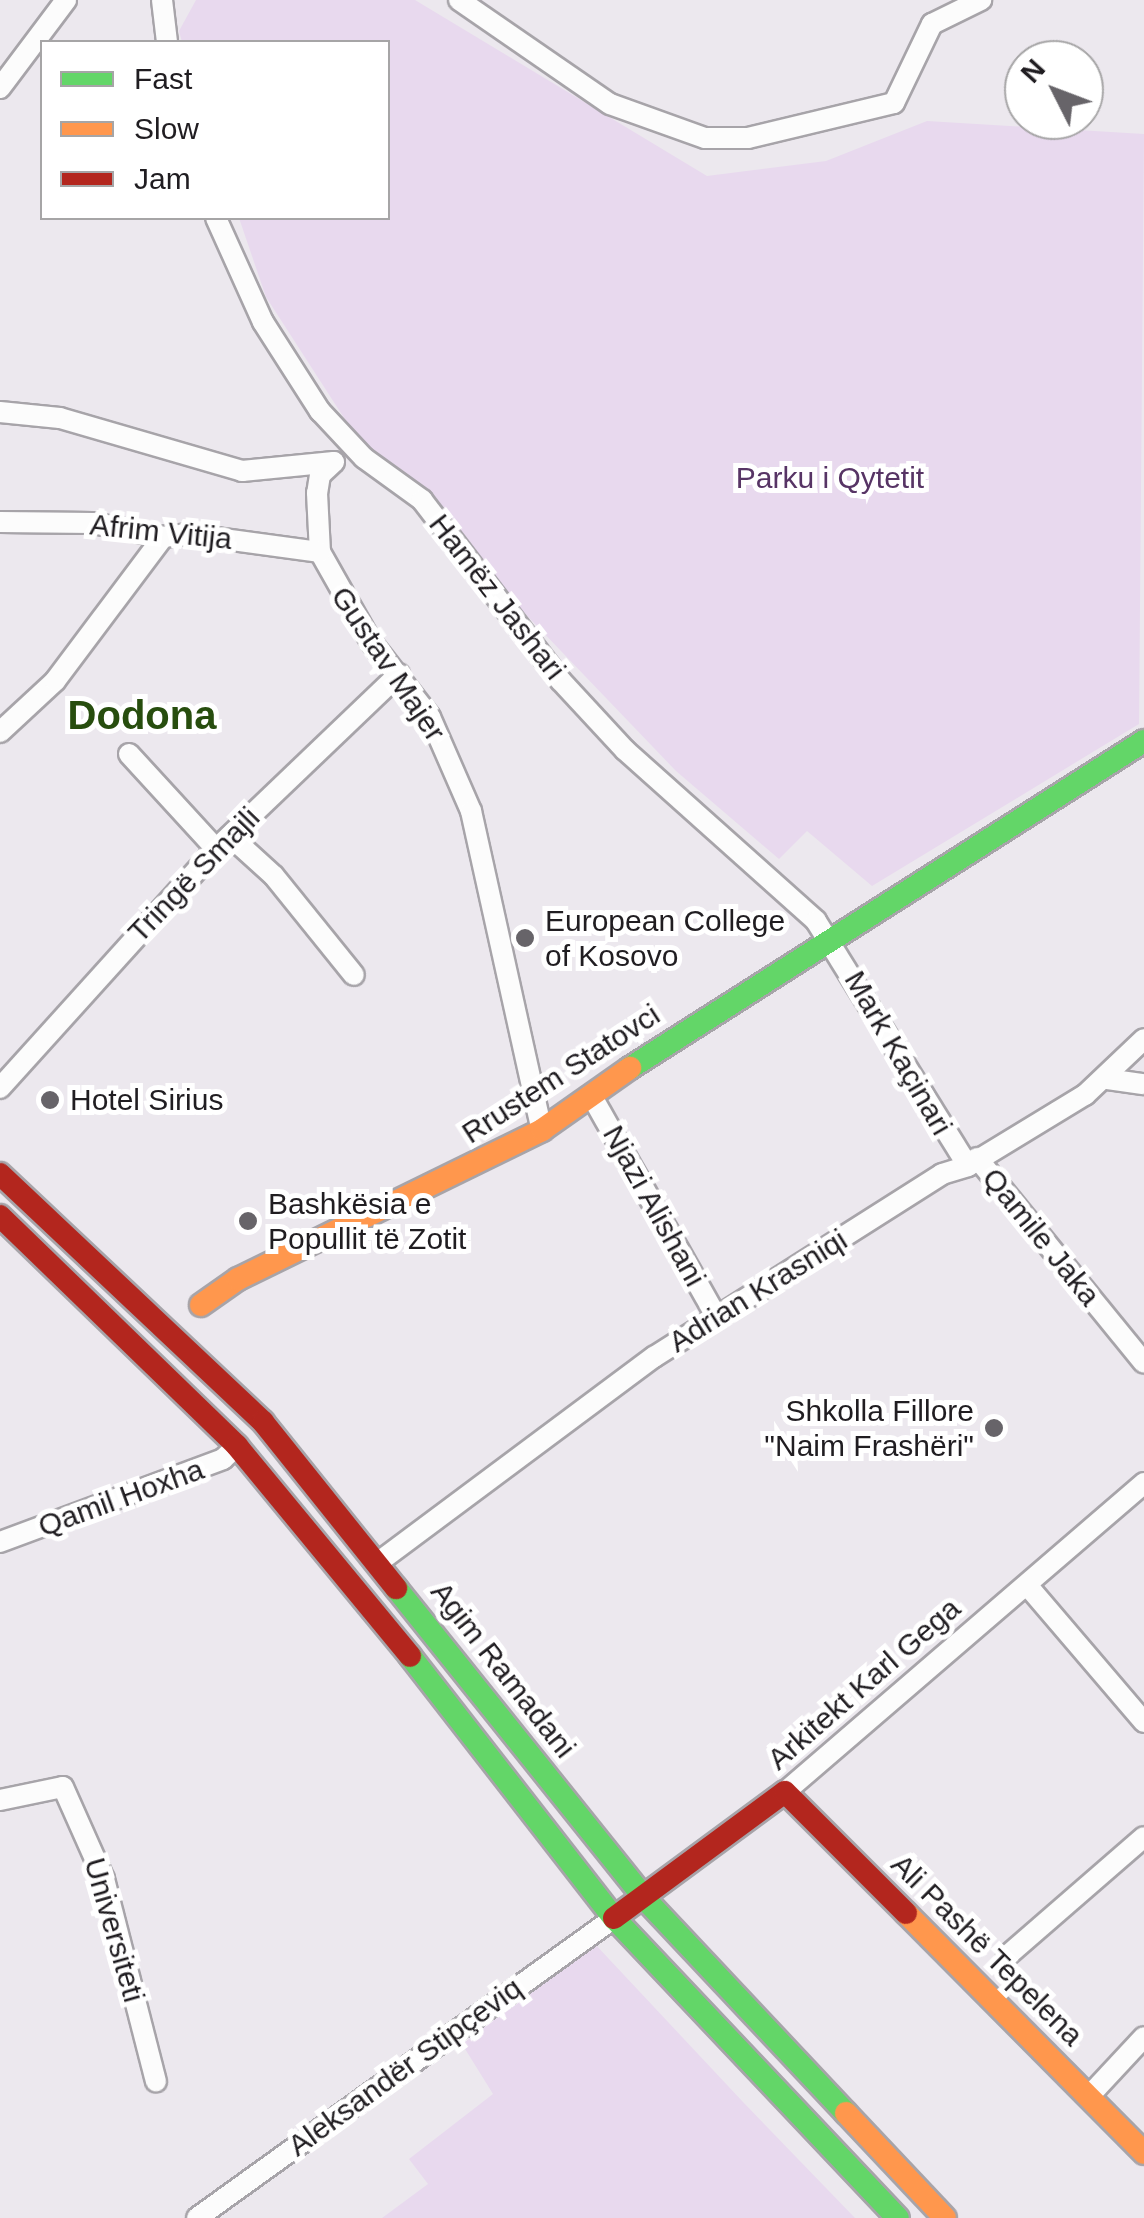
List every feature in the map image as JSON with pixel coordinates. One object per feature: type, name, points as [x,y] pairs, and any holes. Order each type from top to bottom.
[{"type":"main road","name":"Rrustem Statovci","points":[[202,1305],[238,1279],[542,1130],[830,938],[1144,741]]},
{"type":"main road","name":"Agim Ramadani","points":[[0,1174],[173,1332],[301,1466],[644,1898],[945,2218]]},
{"type":"main road","points":[[0,1216],[237,1446],[352,1580],[614,1918],[898,2218]]},
{"type":"main road","name":"Arkitekt Karl Gega","points":[[614,1918],[786,1792]]},
{"type":"main road","name":"Ali Pashë Tepelena","points":[[786,1792],[1144,2153]]},
{"type":"street","points":[[0,88],[66,0]]},
{"type":"street","points":[[162,0],[167,40]]},
{"type":"street","points":[[458,0],[610,104],[704,138],[764,135],[894,103],[932,24],[981,0]]},
{"type":"street","name":"Hamëz Jashari","points":[[217,220],[282,356],[364,458],[422,500],[560,681],[624,750],[787,891],[830,938]]},
{"type":"street","points":[[0,412],[60,418],[242,471],[364,458]]},
{"type":"street","name":"Gustav Majer","points":[[334,462],[320,475],[317,493],[320,552],[331,580],[430,716],[471,811],[542,1130]]},
{"type":"street","name":"Afrim Vitija","points":[[0,522],[92,523],[163,537],[187,534],[320,552]]},
{"type":"street","points":[[0,732],[55,681],[163,537]]},
{"type":"street","name":"Tringë Smajli","points":[[0,1088],[223,842],[399,674]]},
{"type":"street","points":[[128,754],[223,842],[274,876],[354,975]]},
{"type":"street","name":"Mark Kaçinari","points":[[830,938],[973,1162]]},
{"type":"street","name":"Adrian Krasniqi","points":[[380,1561],[716,1316],[942,1174],[973,1162],[1107,1079],[1144,1039]]},
{"type":"street","points":[[1107,1079],[1144,1084]]},
{"type":"street","name":"Njazi Alishani","points":[[592,1095],[716,1316]]},
{"type":"street","name":"Qamile Jaka","points":[[973,1162],[1144,1362]]},
{"type":"street","name":"Qamil Hoxha","points":[[0,1542],[223,1460],[237,1446]]},
{"type":"street","name":"Arkitekt Karl Gega","points":[[786,1792],[1144,1483]]},
{"type":"street","points":[[1027,1585],[1144,1722]]},
{"type":"street","name":"Universiteti","points":[[0,1800],[63,1787],[104,1879],[156,2081]]},
{"type":"street","points":[[1007,1956],[1144,1837]]},
{"type":"street","name":"Aleksandër Stipçeviq","points":[[198,2218],[614,1918]]},
{"type":"street","points":[[1090,2095],[1144,2037]]},
{"type":"green space","name":"Parku i Qytetit","points":[[196,0],[415,0],[707,176],[826,161],[927,121],[1004,126],[1004,140],[1104,140],[1104,132],[1144,134],[1139,724],[872,886],[807,831],[779,859],[676,771],[357,438],[266,297],[240,220],[390,220],[390,40],[181,40],[179,31]]},
{"type":"green space","points":[[594,1943],[855,2218],[382,2218],[428,2184],[409,2159],[493,2094],[462,2044]]},
{"type":"traffic: fast","points":[[630,1068],[1144,741]]},
{"type":"traffic: fast","points":[[396,1588],[644,1898],[846,2113]]},
{"type":"traffic: fast","points":[[410,1656],[614,1918],[898,2218]]},
{"type":"traffic: slow","points":[[201,1305],[238,1279],[542,1130],[630,1068]]},
{"type":"traffic: slow","points":[[906,1913],[1144,2153]]},
{"type":"traffic: slow","points":[[846,2113],[945,2218]]},
{"type":"traffic: jam","points":[[0,1174],[263,1422],[396,1588]]},
{"type":"traffic: jam","points":[[0,1216],[237,1446],[410,1656]]},
{"type":"traffic: jam","points":[[614,1918],[785,1792],[906,1913]]},
{"type":"place","name":"European College of Kosovo","points":[[525,938]]},
{"type":"place","name":"Hotel Sirius","points":[[50,1100]]},
{"type":"place","name":"Bashkësia e Popullit të Zotit","points":[[248,1221]]},
{"type":"place","name":"Shkolla Fillore \"Naim Frashëri\"","points":[[994,1428]]},
{"type":"district","name":"Dodona","points":[[142,715]]}]
